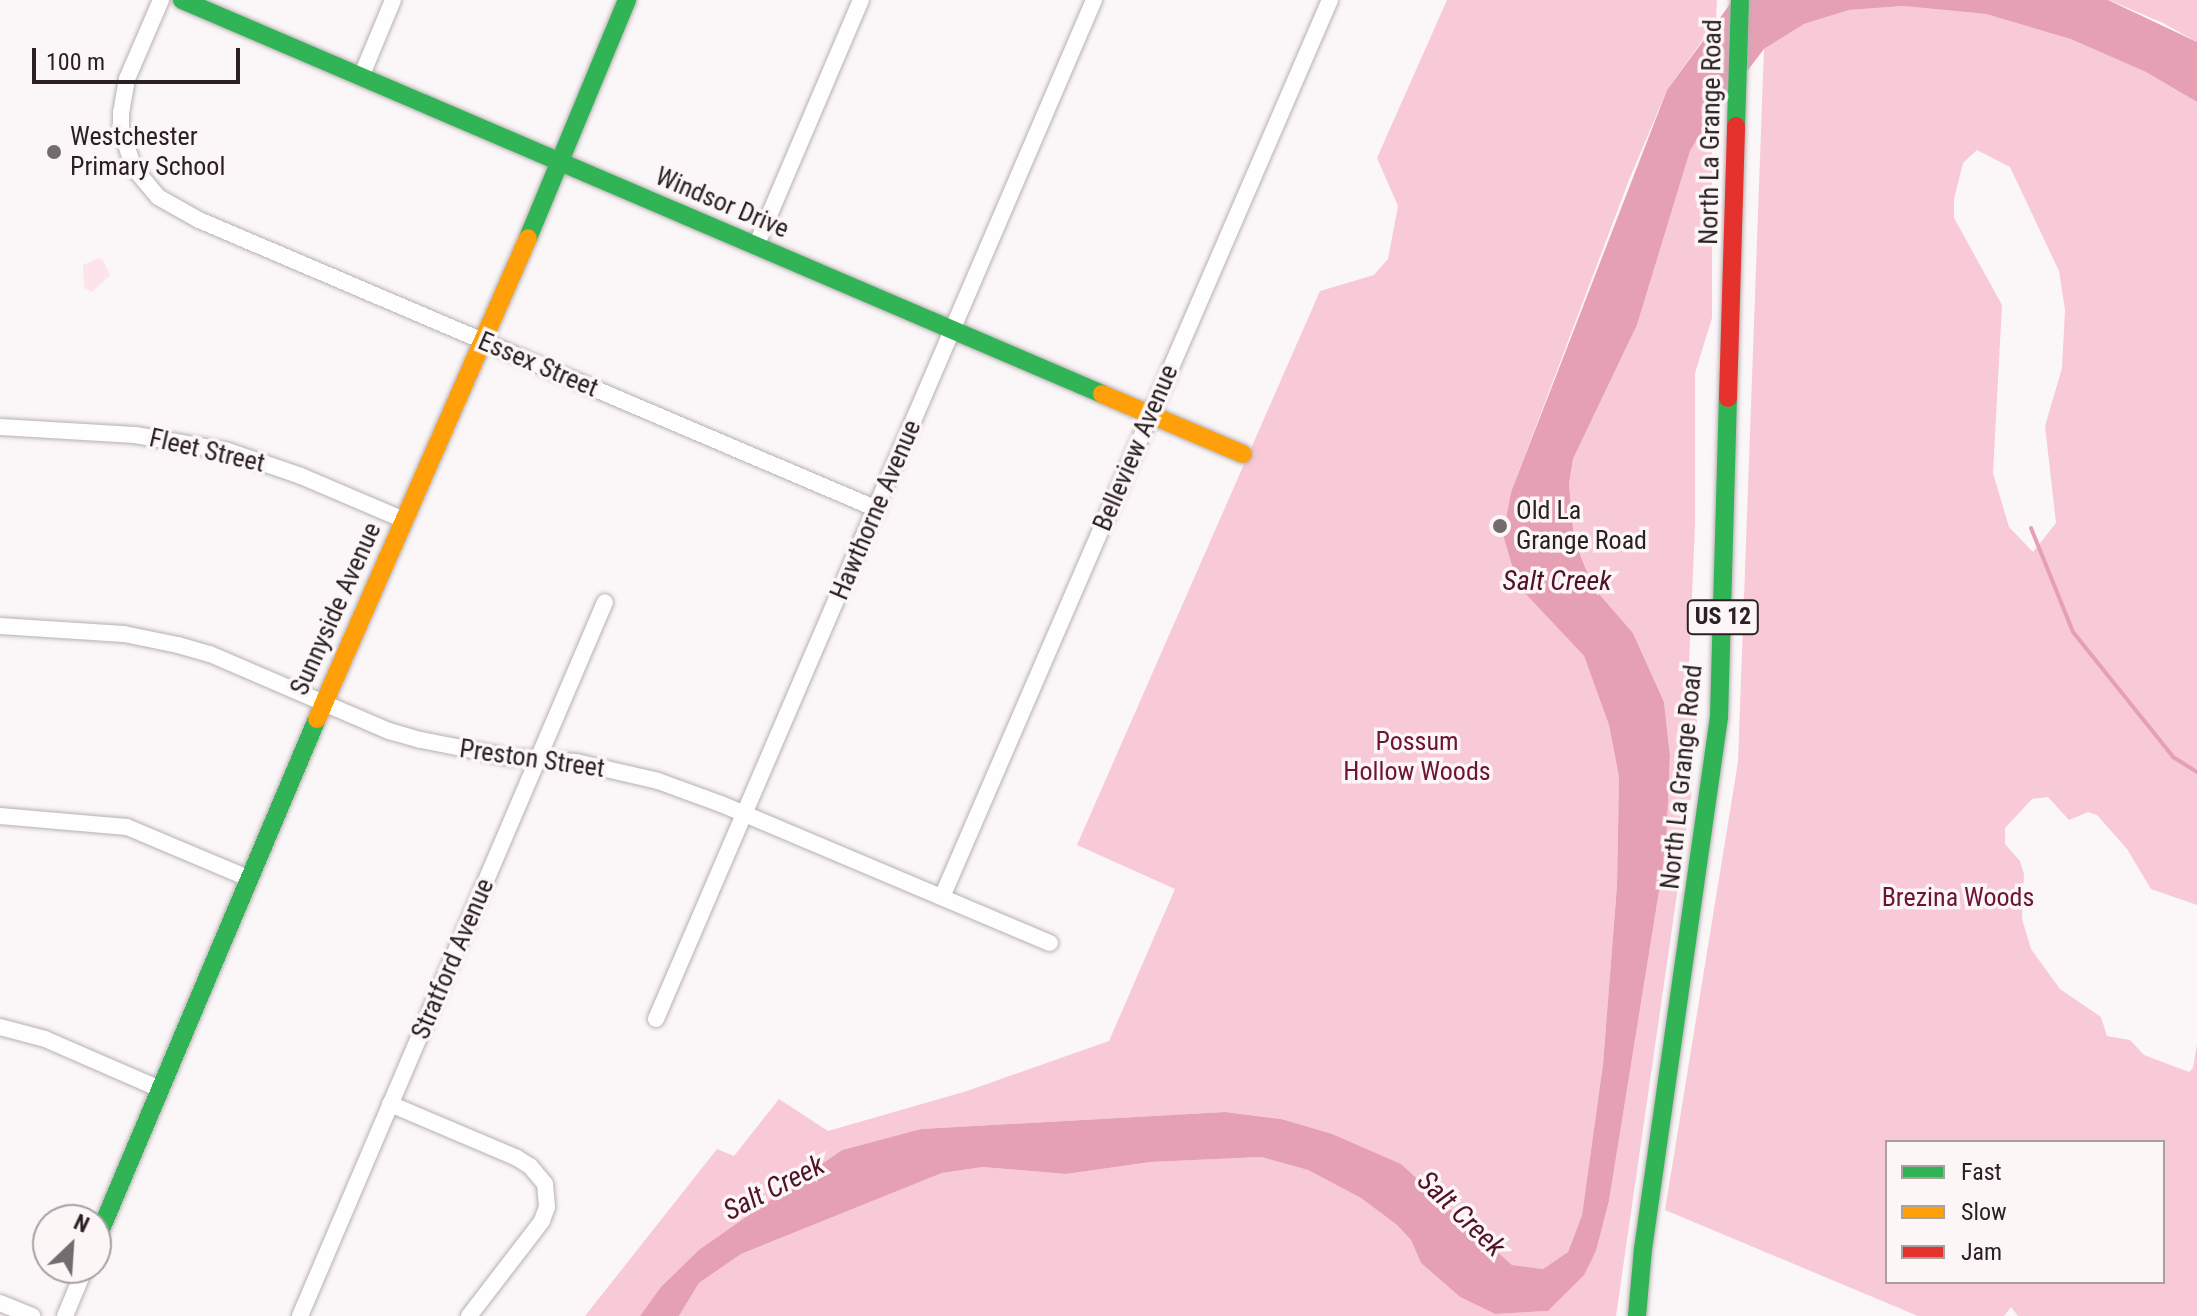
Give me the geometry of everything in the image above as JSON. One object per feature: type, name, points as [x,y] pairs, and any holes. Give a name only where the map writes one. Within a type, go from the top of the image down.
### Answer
[{"type":"street","name":"Essex Street","points":[[161,0],[127,79],[121,129],[133,167],[146,186],[173,208],[877,509]]},
{"type":"street","name":"Windsor Drive","points":[[182,0],[1243,454]]},
{"type":"street","points":[[361,77],[393,0]]},
{"type":"street","name":"Sunnyside Avenue","points":[[112,1204],[323,703],[485,342],[627,0]]},
{"type":"street","points":[[756,246],[861,0]]},
{"type":"street","name":"Hawthorne Avenue","points":[[656,1019],[1094,0]]},
{"type":"street","name":"Belleview Avenue","points":[[942,897],[1330,0]]},
{"type":"street","name":"North La Grange Road","points":[[1637,1316],[1643,1249],[1719,717],[1740,0]]},
{"type":"street","name":"Fleet Street","points":[[0,427],[135,435],[228,451],[301,476],[404,520]]},
{"type":"street","name":"Stratford Avenue","points":[[300,1316],[605,602]]},
{"type":"street","name":"Preston Street","points":[[0,626],[124,634],[178,645],[210,654],[389,731],[494,755],[538,758],[632,774],[683,789],[1050,943]]},
{"type":"street","points":[[0,816],[127,827],[248,878]]},
{"type":"street","points":[[0,1027],[45,1039],[160,1089]]},
{"type":"street","points":[[390,1104],[517,1158],[530,1166],[545,1184],[547,1207],[542,1221],[469,1316]]},
{"type":"street","points":[[65,1316],[78,1284]]},
{"type":"street","points":[[0,1303],[32,1316]]},
{"type":"shaded area","points":[[98,258],[103,260],[110,275],[92,292],[84,288],[83,265]]},
{"type":"green space","name":"Possum Hollow Woods","points":[[1447,0],[1717,0],[1716,21],[1667,90],[1629,180],[1511,492],[1503,535],[1518,586],[1584,656],[1609,725],[1619,777],[1617,885],[1603,1064],[1582,1215],[1568,1252],[1543,1269],[1512,1265],[1401,1164],[1281,1119],[1225,1112],[921,1129],[842,1150],[660,1288],[640,1316],[585,1316],[717,1149],[734,1156],[779,1099],[828,1131],[967,1091],[1109,1041],[1175,889],[1077,845],[1320,291],[1374,275],[1388,259],[1398,206],[1377,158]]},
{"type":"green space","points":[[2109,0],[2197,0],[2197,42],[2163,23]]},
{"type":"green space","name":"Brezina Woods","points":[[1903,6],[1986,14],[2071,38],[2146,72],[2197,102],[2197,905],[2151,889],[2127,849],[2097,815],[2088,812],[2069,820],[2048,797],[2032,799],[2005,828],[2005,844],[2020,861],[2024,874],[2022,919],[2031,949],[2060,989],[2101,1017],[2107,1036],[2130,1040],[2144,1055],[2189,1072],[2193,1068],[2197,1044],[2197,1316],[2018,1316],[2011,1307],[2004,1316],[1918,1316],[1665,1210],[1738,762],[1764,49],[1804,24],[1849,10]],"holes":[[[1977,150],[2010,167],[2059,271],[2065,310],[2062,368],[2045,426],[2056,523],[2033,552],[2009,527],[1993,473],[2002,305],[1954,218],[1954,199],[1963,163]]]},
{"type":"green space","points":[[1712,127],[1712,318],[1695,373],[1695,525],[1688,686],[1697,720],[1692,790],[1616,1316],[679,1316],[699,1283],[741,1254],[942,1173],[983,1167],[1066,1174],[1151,1162],[1261,1157],[1308,1170],[1361,1198],[1397,1225],[1411,1240],[1421,1263],[1460,1297],[1495,1314],[1548,1311],[1583,1275],[1596,1251],[1609,1201],[1666,848],[1670,756],[1664,702],[1633,633],[1593,587],[1574,538],[1569,484],[1573,459],[1637,325],[1690,151],[1699,136]]},
{"type":"water","name":"Salt Creek","points":[[1733,0],[2108,0],[2197,42],[2197,102],[2146,72],[2071,39],[1986,14],[1903,6],[1849,10],[1804,24],[1764,49],[1728,96],[1712,127],[1699,136],[1690,151],[1637,325],[1573,459],[1569,484],[1574,539],[1593,587],[1633,633],[1664,702],[1670,756],[1666,848],[1609,1201],[1596,1251],[1584,1275],[1548,1311],[1495,1314],[1460,1297],[1421,1263],[1411,1240],[1397,1225],[1361,1198],[1308,1170],[1261,1157],[1151,1162],[1066,1174],[983,1167],[942,1173],[741,1254],[699,1283],[679,1316],[640,1316],[660,1288],[699,1250],[842,1150],[921,1129],[1225,1112],[1281,1119],[1332,1134],[1401,1164],[1512,1265],[1543,1269],[1568,1252],[1582,1215],[1603,1064],[1617,885],[1619,777],[1609,725],[1584,656],[1518,586],[1503,535],[1511,492],[1667,90]]},
{"type":"waterway","points":[[2031,528],[2073,632],[2173,757],[2197,772]]},
{"type":"traffic: fast","points":[[182,0],[1102,394]]},
{"type":"traffic: fast","points":[[528,238],[627,0]]},
{"type":"traffic: fast","points":[[1736,126],[1740,0]]},
{"type":"traffic: fast","points":[[1637,1316],[1643,1249],[1719,717],[1728,398]]},
{"type":"traffic: fast","points":[[112,1204],[317,719]]},
{"type":"traffic: slow","points":[[317,719],[528,238]]},
{"type":"traffic: slow","points":[[1102,394],[1243,454]]},
{"type":"traffic: jam","points":[[1728,398],[1736,126]]},
{"type":"place","name":"Westchester Primary School","points":[[54,152]]},
{"type":"place","name":"Old La Grange Road","points":[[1500,526]]}]
